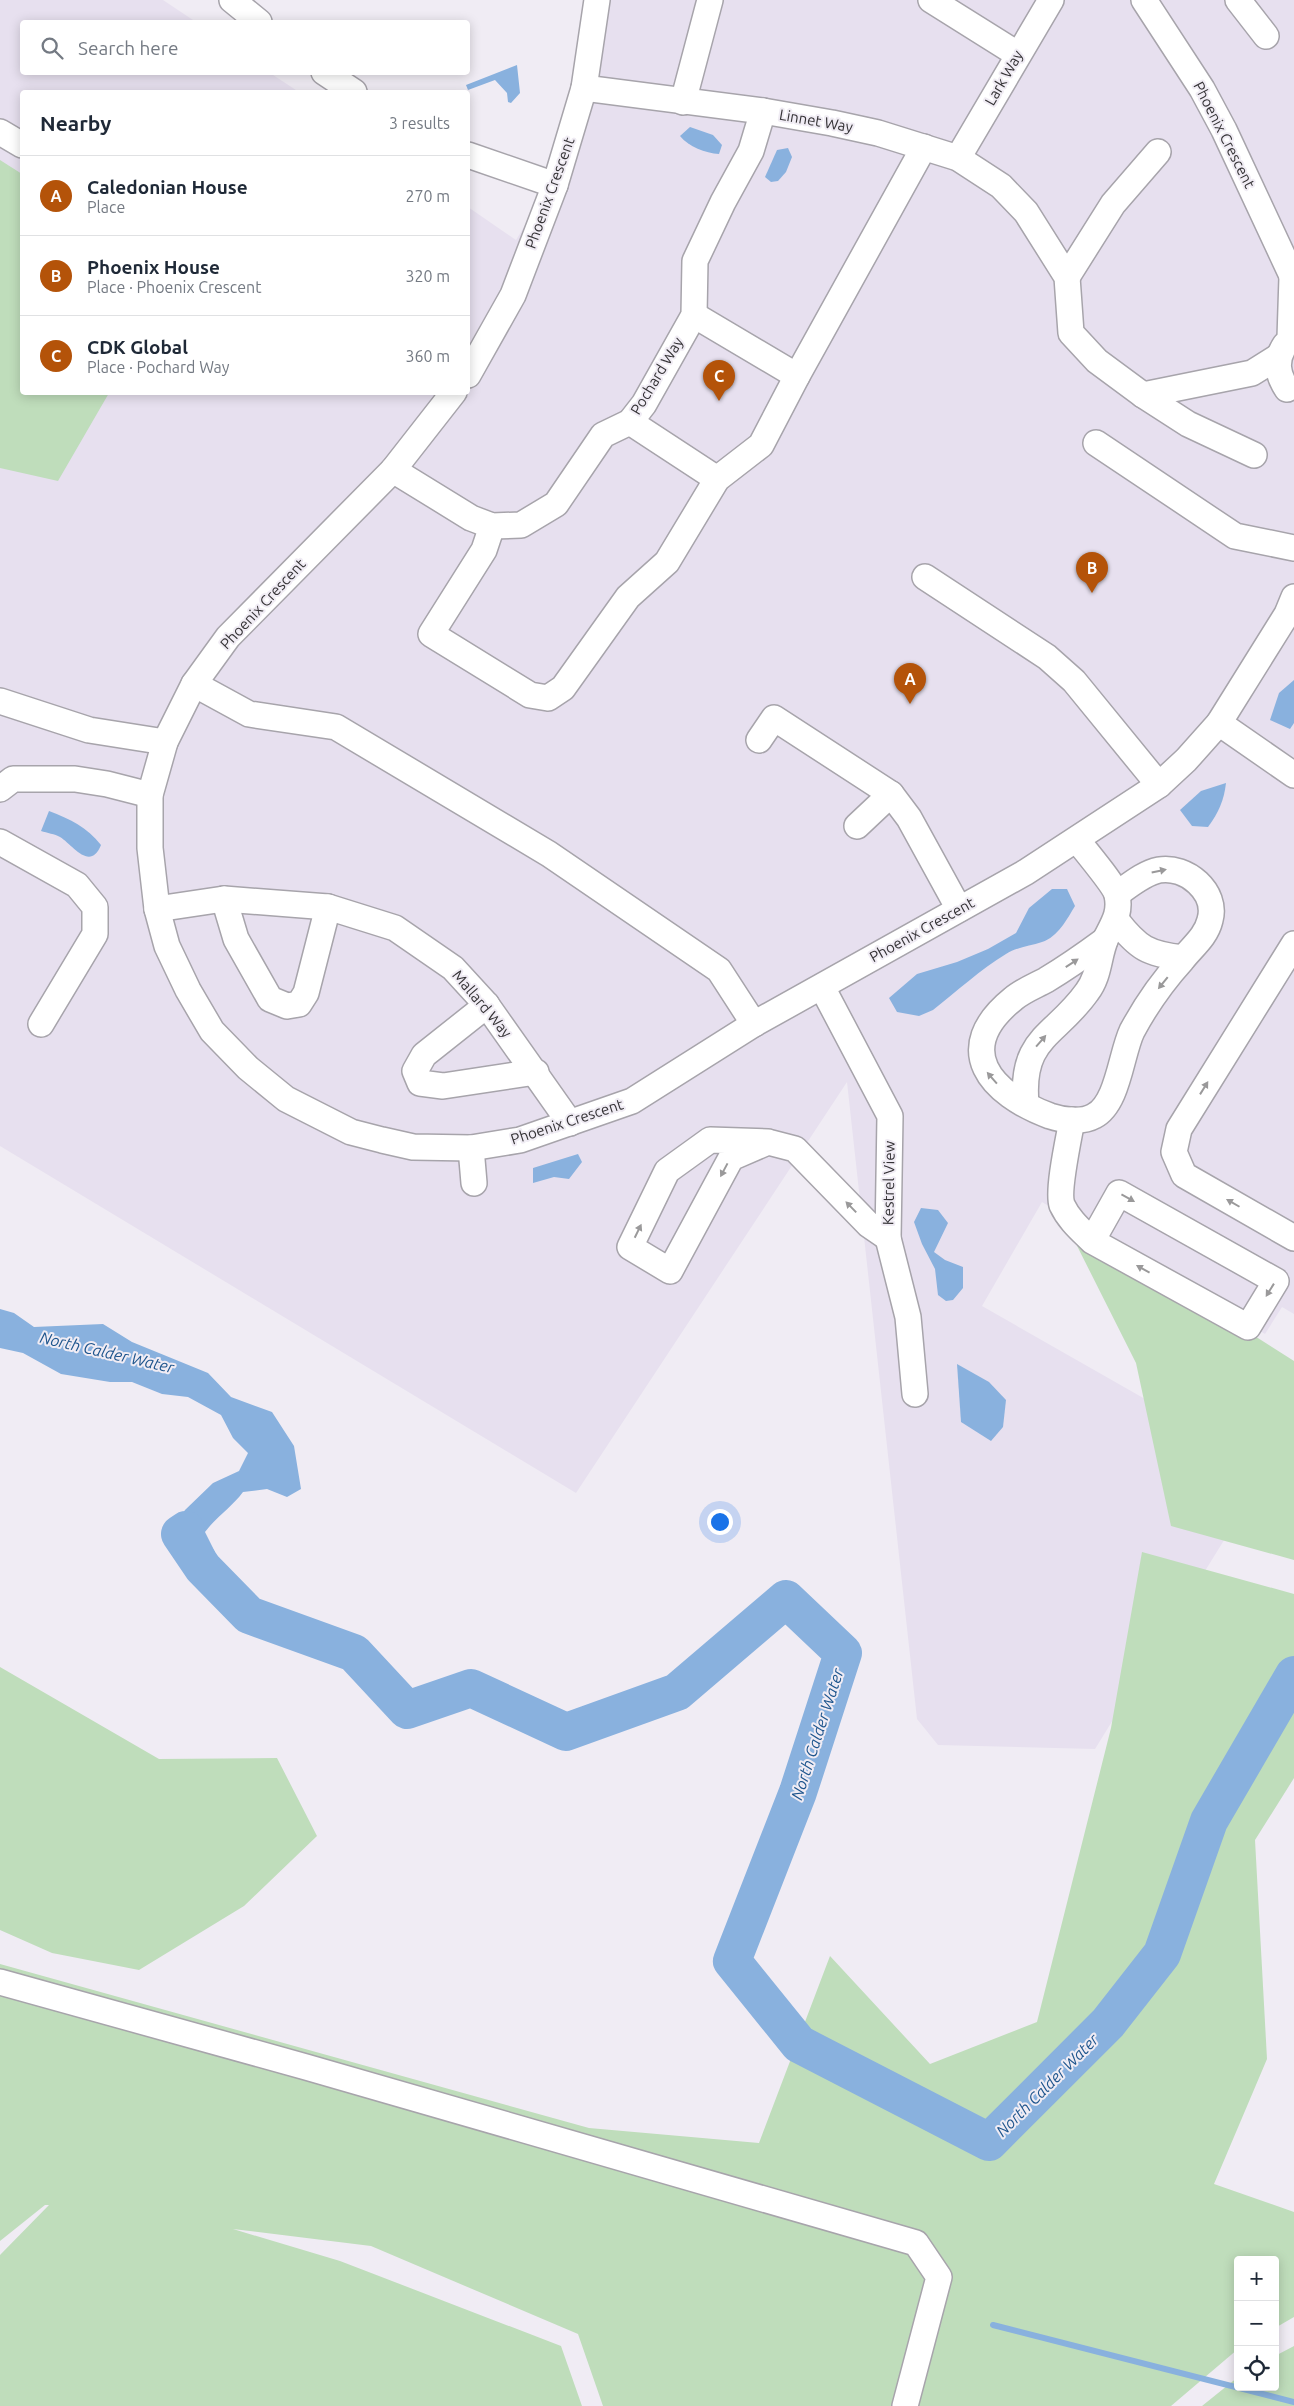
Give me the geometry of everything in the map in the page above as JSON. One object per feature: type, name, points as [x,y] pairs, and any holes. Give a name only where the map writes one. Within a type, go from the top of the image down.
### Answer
[{"type":"street","points":[[232,0],[257,20]]},
{"type":"street","name":"Phoenix Crescent","points":[[470,370],[513,295],[555,186],[584,88],[597,0]]},
{"type":"street","points":[[683,102],[710,0]]},
{"type":"street","points":[[931,0],[1017,54]]},
{"type":"street","name":"Lark Way","points":[[958,158],[1017,54],[1051,0]]},
{"type":"street","name":"Phoenix Crescent","points":[[1144,0],[1202,89],[1224,130],[1293,278],[1288,343],[1278,367],[1280,379],[1290,392]]},
{"type":"street","points":[[1238,0],[1266,36]]},
{"type":"street","points":[[328,75],[351,90]]},
{"type":"street","name":"Linnet Way","points":[[584,88],[763,112],[842,125],[924,146],[958,158],[1001,186],[1026,212],[1067,277]]},
{"type":"street","name":"Pochard Way","points":[[393,470],[471,518],[492,526],[521,525],[556,504],[603,435],[630,422],[644,404],[694,314],[695,261],[751,151],[763,112]]},
{"type":"street","points":[[0,132],[20,144]]},
{"type":"street","points":[[492,526],[484,550],[431,634],[530,695],[548,698],[562,688],[628,597],[667,562],[717,479],[761,445],[924,146]]},
{"type":"street","points":[[1158,152],[1113,204],[1067,277],[1071,333],[1097,361],[1142,395],[1188,424],[1254,454]]},
{"type":"street","points":[[470,156],[555,186]]},
{"type":"street","points":[[694,314],[797,376]]},
{"type":"street","points":[[1142,395],[1252,372],[1288,343]]},
{"type":"street","points":[[1252,372],[1290,392]]},
{"type":"street","name":"Phoenix Crescent","points":[[442,396],[393,470],[228,638],[194,684],[165,742],[150,795],[150,848],[157,909],[167,946],[188,990],[212,1031],[248,1068],[286,1099],[351,1132],[382,1140],[413,1147],[471,1148],[520,1140],[632,1100],[754,1024],[1026,872],[1159,785],[1186,760],[1218,723],[1287,614],[1294,597]]},
{"type":"street","points":[[630,422],[717,479]]},
{"type":"street","points":[[1096,444],[1235,536],[1294,548]]},
{"type":"street","points":[[925,577],[1047,657],[1074,681],[1159,785]]},
{"type":"street","points":[[194,684],[249,714],[336,727],[549,854],[719,970],[754,1024]]},
{"type":"street","points":[[0,701],[88,730],[165,742]]},
{"type":"street","points":[[759,740],[774,718],[852,767],[890,794],[909,818],[959,909]]},
{"type":"street","points":[[1218,723],[1294,775]]},
{"type":"street","points":[[0,789],[13,779],[75,779],[108,784],[150,795]]},
{"type":"street","points":[[857,826],[890,794]]},
{"type":"street","points":[[1026,1104],[1024,1082],[1029,1059],[1035,1048],[1087,993],[1096,977],[1111,931],[1117,894],[1077,840]]},
{"type":"street","points":[[0,842],[77,885],[95,907],[95,934],[41,1024]]},
{"type":"street","points":[[1111,931],[1055,974],[1014,998],[989,1022],[981,1048],[982,1062],[987,1072],[998,1084],[1026,1104],[1050,1116],[1072,1120],[1094,1116],[1108,1102],[1127,1042],[1142,1011],[1182,958],[1198,943],[1210,920],[1210,904],[1204,891],[1190,876],[1171,869],[1158,870],[1140,878],[1117,894]]},
{"type":"street","points":[[224,899],[236,939],[270,999],[288,1006],[299,1004],[306,993],[328,908]]},
{"type":"street","name":"Mallard Way","points":[[157,909],[224,899],[328,908],[395,928],[453,968],[487,1005],[536,1072],[570,1123]]},
{"type":"street","points":[[1111,931],[1159,956],[1182,958]]},
{"type":"street","points":[[1294,944],[1179,1130],[1174,1152],[1184,1175],[1294,1238]]},
{"type":"street","name":"Kestrel View","points":[[822,987],[890,1116],[888,1238],[908,1317],[915,1394]]},
{"type":"street","points":[[487,1005],[424,1055],[415,1071],[420,1082],[443,1086],[536,1072]]},
{"type":"street","points":[[1072,1120],[1061,1203],[1072,1221],[1092,1241],[1248,1326],[1276,1281],[1119,1193],[1092,1241]]},
{"type":"street","points":[[768,1142],[731,1158],[670,1271],[630,1247],[667,1171],[710,1140],[768,1142],[795,1149],[869,1225],[888,1238]]},
{"type":"street","points":[[471,1148],[474,1183]]},
{"type":"street","points":[[0,1982],[297,2064],[916,2242],[938,2277],[905,2406]]},
{"type":"shaded area","points":[[0,0],[163,0],[193,20],[20,20],[20,75],[273,75],[296,90],[20,90],[20,395],[470,395],[470,208],[516,240],[587,124],[596,0],[1294,0],[1294,1314],[1282,1307],[1265,1334],[1042,1202],[982,1306],[1268,1469],[1095,1749],[938,1745],[917,1719],[847,1082],[576,1493],[0,1146]]},
{"type":"green space","points":[[0,160],[20,173],[20,395],[108,395],[58,481],[0,468]]},
{"type":"green space","points":[[1060,1212],[1294,1361],[1294,1560],[1171,1526],[1136,1363]]},
{"type":"green space","points":[[1142,1552],[1294,1594],[1294,1778],[1255,1840],[1267,2059],[1214,2184],[1294,2212],[1294,2317],[1279,2326],[1279,2256],[1234,2256],[1234,2352],[1171,2406],[603,2406],[578,2334],[371,2246],[233,2229],[340,2261],[561,2346],[582,2406],[0,2406],[0,2255],[49,2205],[45,2205],[0,2241],[0,1964],[589,2128],[759,2143],[830,1956],[930,2064],[1037,2022],[1111,1728]]},
{"type":"green space","points":[[0,1667],[159,1759],[277,1758],[317,1836],[244,1906],[139,1970],[52,1953],[0,1930]]},
{"type":"green space","points":[[1294,2346],[1294,2406],[1202,2406],[1234,2380],[1234,2391],[1279,2391],[1279,2354]]},
{"type":"water","points":[[517,65],[520,93],[511,103],[508,102],[507,93],[495,80],[468,90],[466,85]]},
{"type":"water","points":[[690,127],[713,135],[722,145],[719,154],[698,149],[684,140],[680,136]]},
{"type":"water","points":[[788,148],[792,157],[786,172],[778,181],[771,182],[765,177],[777,150]]},
{"type":"water","points":[[1294,680],[1294,723],[1290,729],[1270,720],[1279,693]]},
{"type":"water","points":[[1226,783],[1220,806],[1208,827],[1192,826],[1180,810],[1201,791]]},
{"type":"water","points":[[49,811],[71,821],[90,833],[101,845],[97,853],[92,856],[81,854],[60,837],[41,831]]},
{"type":"water","points":[[1052,889],[1067,889],[1075,906],[1062,927],[1048,940],[1019,948],[1006,954],[933,1010],[919,1016],[897,1012],[889,998],[917,974],[957,962],[988,949],[1016,933],[1029,908]]},
{"type":"water","points":[[578,1154],[582,1162],[569,1179],[554,1177],[533,1183],[533,1168]]},
{"type":"water","points":[[921,1208],[938,1210],[948,1223],[934,1252],[945,1260],[963,1267],[963,1288],[953,1300],[946,1301],[938,1295],[935,1269],[922,1244],[914,1222]]},
{"type":"water","points":[[0,1309],[14,1313],[34,1327],[103,1324],[132,1342],[208,1373],[231,1397],[272,1412],[294,1446],[301,1489],[287,1497],[267,1489],[243,1492],[205,1532],[215,1552],[202,1577],[190,1571],[176,1558],[164,1541],[185,1510],[213,1483],[239,1471],[248,1453],[233,1438],[221,1415],[188,1397],[162,1394],[132,1382],[110,1382],[61,1374],[23,1353],[0,1348]]},
{"type":"water","points":[[957,1364],[989,1382],[1006,1400],[1003,1427],[991,1441],[961,1422]]},
{"type":"waterway","name":"North Calder Water","points":[[186,1530],[180,1534],[203,1568],[249,1615],[354,1653],[407,1710],[471,1688],[566,1732],[677,1692],[786,1599],[843,1653],[798,1792],[732,1961],[799,2044],[989,2142],[1108,2023],[1162,1954],[1209,1821],[1294,1675]]},
{"type":"waterway","points":[[993,2325],[1294,2402]]},
{"type":"place","name":"CDK Global","points":[[719,401]]},
{"type":"place","name":"Phoenix House","points":[[1092,593]]},
{"type":"place","name":"Caledonian House","points":[[910,704]]}]
